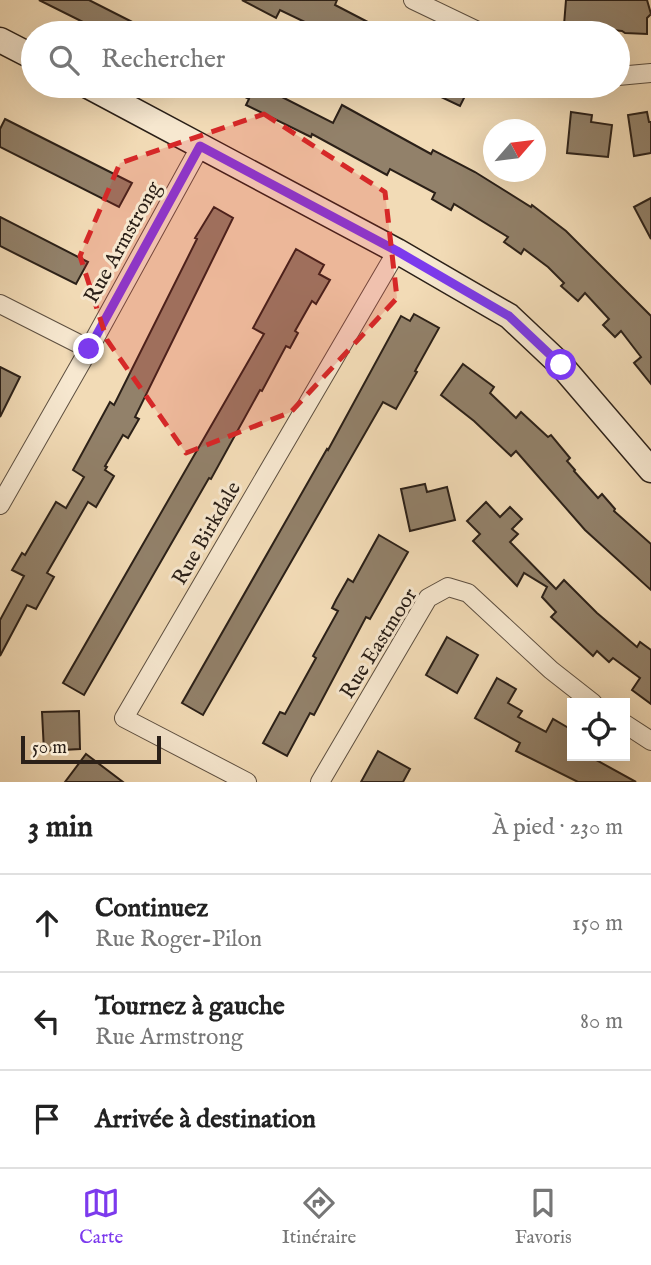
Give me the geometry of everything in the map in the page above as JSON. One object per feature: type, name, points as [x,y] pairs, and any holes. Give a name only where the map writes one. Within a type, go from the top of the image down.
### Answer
[{"type":"street","points":[[413,0],[457,21]]},
{"type":"street","points":[[0,40],[21,51]]},
{"type":"street","points":[[630,75],[651,73]]},
{"type":"street","points":[[110,98],[397,251],[509,316],[561,365],[651,470]]},
{"type":"street","name":"Rue Armstrong","points":[[0,505],[200,146]]},
{"type":"street","name":"Rue Birkdale","points":[[247,782],[124,718],[397,251]]},
{"type":"street","points":[[0,304],[89,349]]},
{"type":"street","name":"Rue Eastmoor","points":[[320,782],[428,597],[448,587],[468,593],[551,670],[587,698]]},
{"type":"street","points":[[630,727],[651,741]]},
{"type":"highlighted area","points":[[264,114],[385,192],[397,298],[291,412],[186,453],[107,340],[80,256],[120,163]]},
{"type":"building","points":[[39,0],[89,0],[130,21],[81,21]]},
{"type":"building","points":[[242,0],[337,0],[335,5],[366,21],[303,21],[280,10],[276,18]]},
{"type":"building","points":[[566,0],[647,0],[651,14],[647,18],[647,34],[630,33],[630,21],[564,21]]},
{"type":"building","points":[[247,98],[284,98],[333,123],[342,105],[431,154],[433,150],[475,172],[483,177],[483,182],[491,182],[531,207],[532,205],[566,231],[651,316],[651,384],[634,363],[641,357],[621,331],[615,337],[603,325],[609,319],[585,293],[578,301],[561,286],[564,283],[548,267],[524,249],[521,254],[504,242],[508,237],[454,204],[451,210],[432,199],[435,193],[390,169],[387,175],[312,134],[311,137],[246,105]]},
{"type":"building","points":[[443,98],[464,98],[460,106]]},
{"type":"building","points":[[571,112],[592,115],[591,122],[612,125],[608,157],[567,153]]},
{"type":"building","points":[[647,112],[651,122],[651,153],[634,156],[628,115]]},
{"type":"building","points":[[5,119],[132,183],[119,207],[0,147],[0,129]]},
{"type":"building","points":[[651,198],[651,239],[634,207]]},
{"type":"building","points":[[214,207],[233,218],[135,417],[139,419],[128,438],[123,435],[105,466],[105,470],[114,476],[96,507],[88,502],[47,573],[54,577],[36,609],[27,605],[0,656],[0,620],[24,576],[12,570],[22,553],[25,555],[56,502],[66,508],[84,477],[73,470],[110,402],[114,405],[197,239],[195,238]]},
{"type":"building","points":[[0,217],[88,262],[76,284],[0,246]]},
{"type":"building","points":[[296,249],[324,265],[319,274],[330,280],[316,304],[312,301],[295,331],[298,333],[290,348],[286,346],[84,695],[63,683],[264,334],[253,328]]},
{"type":"building","points":[[414,314],[439,328],[415,371],[417,372],[396,409],[383,402],[203,715],[182,703],[328,450],[401,316],[410,321]]},
{"type":"building","points":[[463,364],[494,387],[490,393],[516,418],[521,412],[548,437],[551,435],[570,458],[567,461],[574,471],[598,498],[602,494],[614,511],[651,544],[651,590],[585,530],[516,451],[511,456],[441,395]]},
{"type":"building","points":[[0,367],[20,377],[0,417]]},
{"type":"building","points":[[425,484],[427,492],[447,487],[455,520],[410,531],[401,489]]},
{"type":"building","points":[[486,502],[500,517],[510,507],[522,519],[512,529],[518,534],[510,542],[556,589],[564,580],[637,647],[640,642],[651,650],[651,704],[632,690],[640,678],[613,658],[609,662],[597,651],[593,656],[551,617],[556,612],[542,597],[547,587],[524,573],[517,586],[473,541],[480,534],[467,521]]},
{"type":"building","points":[[379,535],[408,552],[370,619],[366,617],[314,715],[310,713],[287,756],[263,743],[280,712],[285,714],[316,658],[313,656],[338,611],[332,608],[336,600],[348,579],[353,582]]},
{"type":"building","points":[[447,637],[478,655],[457,693],[426,675]]},
{"type":"building","points":[[497,678],[516,689],[508,703],[522,711],[518,717],[546,732],[553,719],[567,727],[567,761],[598,761],[636,782],[578,782],[516,751],[520,743],[475,718]]},
{"type":"building","points":[[79,711],[80,749],[44,751],[42,712]]},
{"type":"building","points":[[378,751],[410,769],[403,782],[361,782]]},
{"type":"building","points":[[86,754],[123,782],[65,782]]},
{"type":"route","points":[[89,349],[200,146],[397,251],[509,316],[561,365]]}]
